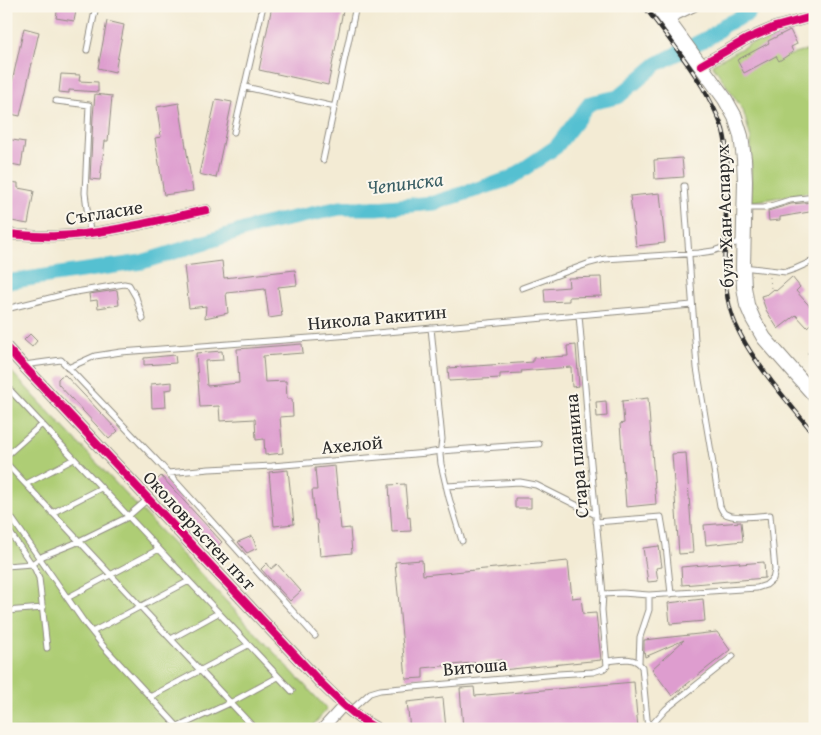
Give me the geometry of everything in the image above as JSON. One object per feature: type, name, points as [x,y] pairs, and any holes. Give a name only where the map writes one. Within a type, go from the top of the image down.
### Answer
[{"type":"main road","name":"бул. Хан Аспарух","points":[[657,6],[698,61],[736,117],[744,159],[743,267],[747,304],[764,338],[815,396]]},
{"type":"street","points":[[667,19],[694,6]]},
{"type":"street","points":[[698,61],[775,26],[815,16]]},
{"type":"street","name":"Съгласие","points":[[6,234],[58,236],[134,225],[206,210]]},
{"type":"street","name":"Околовръстен път","points":[[6,347],[347,708],[377,729]]},
{"type":"street","points":[[322,729],[347,708]]},
{"type":"lane","points":[[87,50],[96,6]]},
{"type":"lane","points":[[234,132],[263,6]]},
{"type":"lane","points":[[323,160],[356,6]]},
{"type":"lane","points":[[244,87],[334,107]]},
{"type":"lane","points":[[56,101],[90,105],[85,193],[90,232]]},
{"type":"lane","points":[[603,594],[622,592],[650,595],[757,588],[766,585],[774,579],[775,570],[770,515],[736,517],[723,512],[720,506],[697,368],[684,186]]},
{"type":"lane","points":[[744,208],[764,208],[790,200],[815,197]]},
{"type":"lane","points":[[522,288],[605,259],[713,251],[743,241]]},
{"type":"lane","points":[[743,267],[786,272],[815,260]]},
{"type":"lane","points":[[6,308],[118,284],[129,285],[136,297],[143,319]]},
{"type":"lane","name":"Никола Ракитин","points":[[68,368],[94,356],[121,352],[431,328],[692,305]]},
{"type":"lane","name":"Стара планина","points":[[580,315],[607,663]]},
{"type":"lane","points":[[431,328],[442,440],[440,451],[441,464],[462,541]]},
{"type":"lane","points":[[24,365],[60,360],[168,473],[314,636]]},
{"type":"lane","points":[[6,392],[9,389],[292,692]]},
{"type":"lane","points":[[6,456],[42,424]]},
{"type":"lane","name":"Ахелой","points":[[168,473],[539,444]]},
{"type":"lane","points":[[26,484],[74,459]]},
{"type":"lane","points":[[6,463],[255,729]]},
{"type":"lane","points":[[446,486],[520,482],[536,485],[596,519],[661,517],[671,594]]},
{"type":"lane","points":[[52,513],[101,488]]},
{"type":"lane","points":[[6,566],[32,564],[43,556],[79,541],[128,516],[149,499]]},
{"type":"lane","points":[[6,510],[92,632],[178,727],[278,677]]},
{"type":"lane","points":[[6,527],[32,564],[39,578],[47,648]]},
{"type":"lane","points":[[67,598],[159,549]]},
{"type":"lane","points":[[92,632],[189,581]]},
{"type":"lane","points":[[648,729],[643,674],[639,662],[640,637],[649,610],[650,595]]},
{"type":"lane","points":[[6,611],[43,608]]},
{"type":"lane","points":[[171,639],[218,612]]},
{"type":"lane","points":[[150,697],[248,645]]},
{"type":"lane","points":[[648,729],[666,709],[733,656]]},
{"type":"lane","name":"Витоша","points":[[347,708],[370,693],[380,690],[549,674],[593,672],[603,669],[607,663],[632,659],[639,662]]},
{"type":"path","points":[[806,353],[815,354]]},
{"type":"green space","points":[[774,31],[787,56],[815,48],[815,191],[751,202],[751,139],[743,110],[712,64]]},
{"type":"green space","points":[[6,366],[327,709],[310,729],[6,729]]},
{"type":"building","points":[[58,6],[77,6],[74,21],[56,18]]},
{"type":"building","points":[[272,6],[344,6],[328,85],[259,70]]},
{"type":"building","points":[[107,21],[124,25],[115,72],[98,68]]},
{"type":"building","points":[[24,28],[39,32],[20,116],[6,113],[6,109]]},
{"type":"building","points":[[790,30],[797,44],[791,47],[793,52],[779,61],[776,56],[744,73],[737,60]]},
{"type":"building","points":[[61,74],[80,75],[79,81],[98,82],[98,92],[69,90],[69,93],[59,92]]},
{"type":"building","points":[[95,94],[112,96],[108,141],[105,141],[100,180],[90,179]]},
{"type":"building","points":[[216,99],[232,102],[216,178],[199,174]]},
{"type":"building","points":[[179,103],[193,191],[164,195],[155,138],[161,137],[157,107]]},
{"type":"building","points":[[6,139],[25,142],[21,166],[6,163]]},
{"type":"building","points":[[682,158],[684,177],[655,179],[654,160]]},
{"type":"building","points":[[9,182],[18,183],[18,188],[34,191],[28,224],[6,220],[6,198]]},
{"type":"building","points":[[660,193],[665,243],[636,246],[630,196]]},
{"type":"building","points":[[814,202],[815,211],[780,217],[780,220],[769,221],[768,211],[791,204]]},
{"type":"building","points":[[222,261],[224,278],[295,270],[297,285],[278,287],[282,316],[269,318],[265,289],[226,293],[228,313],[205,318],[206,306],[189,308],[184,266]]},
{"type":"building","points":[[601,277],[602,296],[569,297],[569,301],[545,302],[544,289],[569,287],[568,278]]},
{"type":"building","points":[[792,277],[800,287],[796,291],[815,312],[815,320],[807,327],[796,315],[778,329],[766,310],[761,296],[768,294],[774,289],[776,291]]},
{"type":"building","points":[[117,290],[119,305],[98,308],[97,300],[90,301],[89,294]]},
{"type":"building","points":[[30,334],[37,341],[32,347],[24,340]]},
{"type":"building","points":[[302,344],[303,353],[263,356],[265,382],[286,381],[287,399],[292,399],[293,416],[280,417],[283,453],[265,455],[264,439],[256,440],[255,419],[220,421],[219,406],[200,407],[196,353],[222,351],[223,360],[205,361],[207,386],[239,383],[237,349]]},
{"type":"building","points":[[576,345],[579,386],[572,387],[571,367],[500,374],[500,378],[449,381],[448,368],[533,362],[533,358],[568,356],[567,346]]},
{"type":"building","points":[[175,355],[176,363],[144,365],[144,358]]},
{"type":"building","points":[[65,375],[118,431],[109,439],[58,384],[58,379]]},
{"type":"building","points":[[172,382],[172,389],[165,390],[166,407],[152,408],[151,384]]},
{"type":"building","points":[[648,398],[656,504],[626,507],[620,424],[624,423],[622,401]]},
{"type":"building","points":[[606,401],[607,416],[597,417],[596,402]]},
{"type":"building","points":[[686,453],[693,553],[679,554],[672,454]]},
{"type":"building","points":[[335,466],[341,529],[350,528],[352,553],[320,556],[312,490],[317,490],[315,468]]},
{"type":"building","points":[[288,470],[294,524],[274,526],[269,472]]},
{"type":"building","points":[[161,476],[222,542],[216,548],[186,515],[184,516],[153,484]]},
{"type":"building","points":[[405,484],[411,531],[392,532],[389,485]]},
{"type":"building","points":[[515,498],[531,498],[531,508],[515,508]]},
{"type":"building","points":[[741,522],[743,541],[706,545],[704,525]]},
{"type":"building","points":[[252,536],[257,548],[247,553],[238,542]]},
{"type":"building","points":[[659,546],[662,567],[656,568],[658,581],[648,582],[643,548]]},
{"type":"building","points":[[422,560],[423,575],[568,561],[572,598],[581,597],[583,614],[596,613],[601,660],[502,670],[501,660],[423,668],[423,678],[406,679],[395,562]]},
{"type":"building","points":[[739,562],[740,564],[764,562],[765,578],[682,585],[681,567]]},
{"type":"building","points":[[267,563],[271,569],[277,564],[301,591],[290,601],[261,569]]},
{"type":"building","points":[[703,599],[705,621],[670,624],[668,603]]},
{"type":"building","points":[[717,632],[730,650],[672,696],[652,669],[684,640],[645,657],[644,640]]},
{"type":"building","points":[[634,682],[638,729],[463,729],[460,688],[474,687],[475,696]]},
{"type":"building","points":[[443,698],[446,729],[410,729],[407,702]]},
{"type":"waterway","name":"Чепинска","points":[[6,282],[142,262],[260,225],[340,208],[377,208],[434,203],[509,179],[556,147],[590,103],[618,97],[657,64],[713,35],[724,25],[748,14],[752,6]]},
{"type":"railway","points":[[644,6],[702,86],[723,130],[727,150],[728,171],[725,280],[733,318],[745,344],[755,359],[815,435]]},
{"type":"cycle path","points":[[701,65],[747,39],[775,27],[815,16]]},
{"type":"cycle path","points":[[6,234],[32,236],[76,235],[132,226],[206,210]]},
{"type":"cycle path","points":[[6,347],[320,682],[354,714],[377,729]]}]
